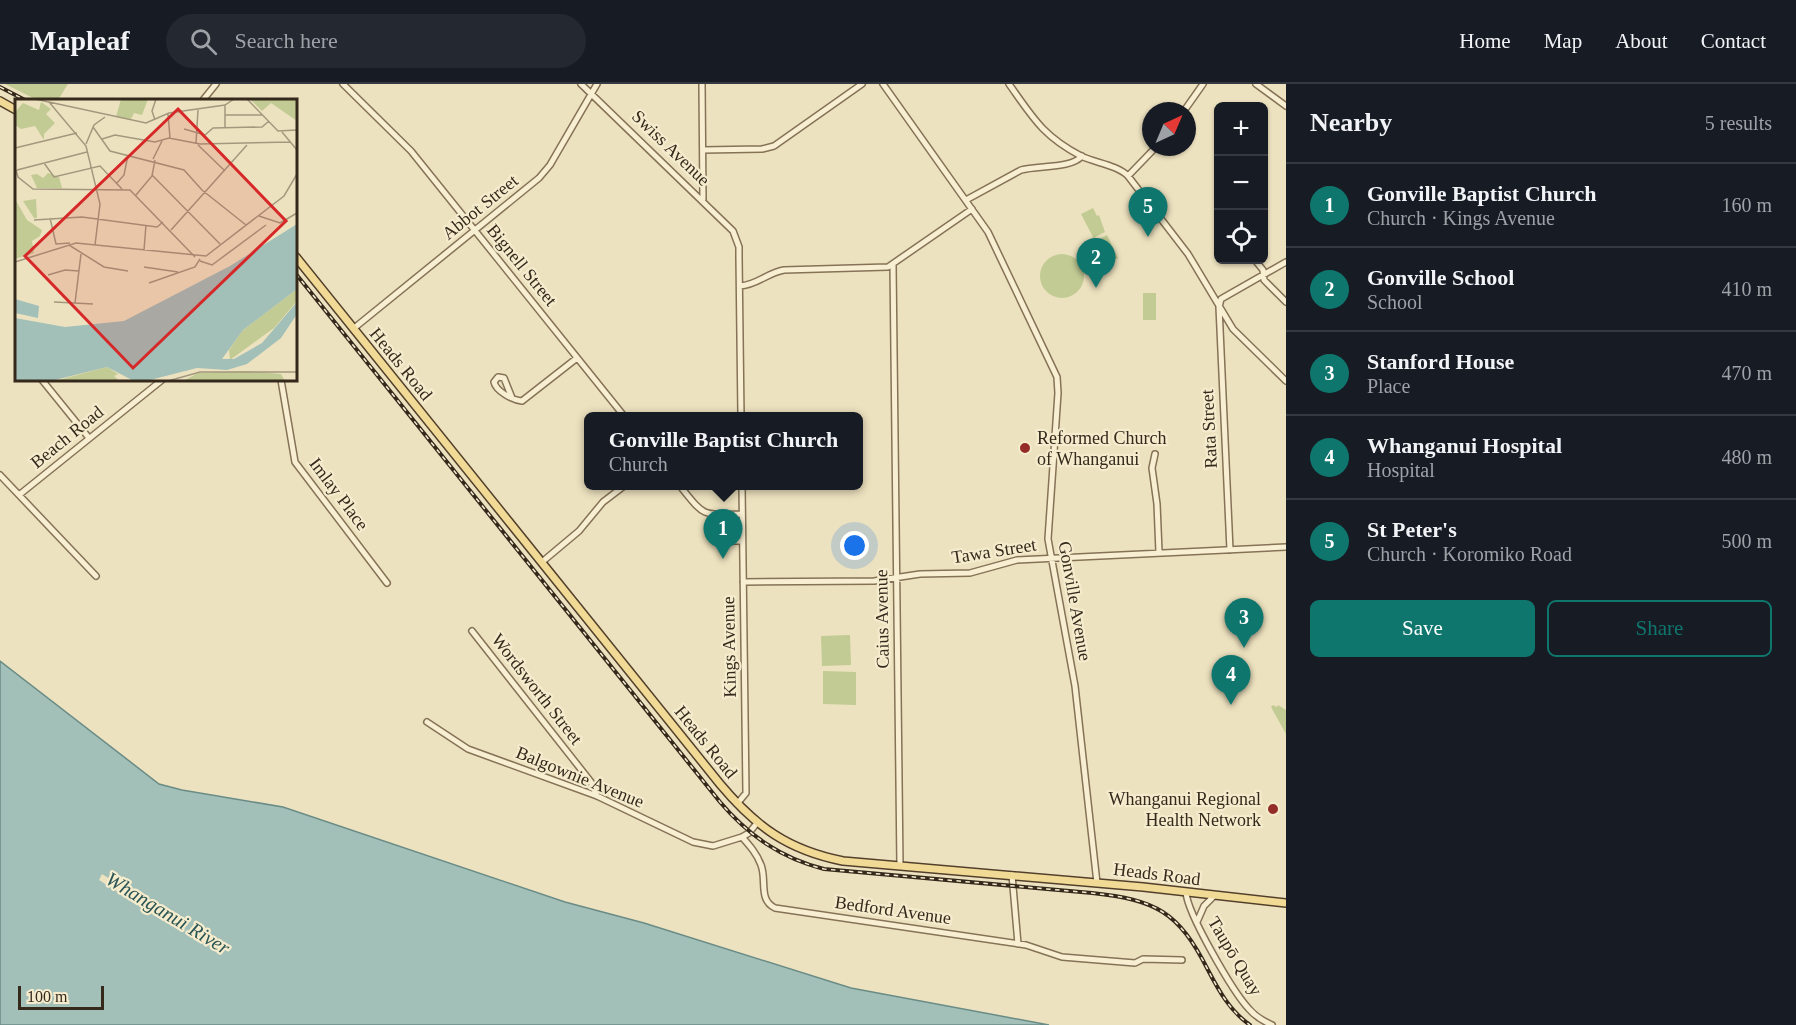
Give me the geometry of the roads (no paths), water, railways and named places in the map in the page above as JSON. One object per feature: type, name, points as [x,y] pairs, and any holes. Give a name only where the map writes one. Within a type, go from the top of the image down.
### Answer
[{"type":"main road","points":[[0,101],[15,109]]},
{"type":"main road","name":"Heads Road","points":[[297,258],[737,804],[757,823],[787,843],[812,853],[843,861],[1097,883],[1286,903]]},
{"type":"street","points":[[204,99],[216,84]]},
{"type":"street","name":"Bignell Street","points":[[343,84],[411,151],[620,412]]},
{"type":"street","name":"Swiss Avenue","points":[[581,84],[730,226],[738,247],[740,286]]},
{"type":"street","name":"Abbot Street","points":[[353,329],[545,172],[597,84]]},
{"type":"street","points":[[702,84],[703,199]]},
{"type":"street","points":[[703,150],[762,149],[774,146],[862,84]]},
{"type":"street","name":"Gonville Avenue","points":[[883,84],[990,237],[1057,377],[1058,393],[1047,533],[1075,686],[1097,883]]},
{"type":"street","points":[[1009,84],[1046,134],[1082,156],[1121,170],[1128,176],[1188,254],[1233,329],[1286,381]]},
{"type":"street","points":[[1190,102],[1203,84]]},
{"type":"street","points":[[1256,84],[1286,106]]},
{"type":"street","points":[[966,200],[1021,170],[1071,164],[1077,162],[1082,156]]},
{"type":"street","points":[[1128,176],[1147,156]]},
{"type":"street","points":[[741,412],[740,286],[752,285],[771,273],[784,270],[880,268],[893,265],[972,209]]},
{"type":"street","points":[[1219,307],[1221,299],[1286,262]]},
{"type":"street","points":[[1258,264],[1263,270],[1264,280],[1286,302]]},
{"type":"street","name":"Caius Avenue","points":[[893,265],[900,866]]},
{"type":"street","name":"Rata Street","points":[[1219,307],[1230,549]]},
{"type":"street","points":[[512,398],[522,401],[527,399],[577,358]]},
{"type":"street","points":[[43,381],[89,438]]},
{"type":"street","name":"Beach Road","points":[[19,495],[161,381]]},
{"type":"street","name":"Imlay Place","points":[[281,381],[295,462],[387,583]]},
{"type":"street","points":[[1155,454],[1152,468],[1157,504],[1159,552]]},
{"type":"street","points":[[0,475],[96,576]]},
{"type":"street","points":[[542,562],[579,531],[603,502],[619,490]]},
{"type":"street","points":[[684,490],[703,512],[712,515],[742,514]]},
{"type":"street","name":"Kings Avenue","points":[[737,804],[746,793],[742,490]]},
{"type":"street","points":[[713,526],[724,541],[742,541]]},
{"type":"street","name":"Tawa Street","points":[[742,582],[897,579],[920,574],[970,573],[1017,560],[1286,547]]},
{"type":"street","name":"Wordsworth Street","points":[[472,631],[594,786],[597,796]]},
{"type":"street","name":"Balgownie Avenue","points":[[427,722],[468,749],[597,796],[693,842],[713,846],[742,837],[749,833],[757,823]]},
{"type":"street","name":"Bedford Avenue","points":[[742,837],[760,861],[766,901],[775,908],[1018,944],[1062,957],[1135,963],[1143,959],[1182,960]]},
{"type":"street","points":[[1012,875],[1018,944]]},
{"type":"street","name":"Taupō Quay","points":[[1186,892],[1187,903],[1241,1000],[1250,1011],[1272,1025]]},
{"type":"street","points":[[1197,922],[1204,906],[1214,896]]},
{"type":"water","name":"Whanganui River","points":[[0,661],[159,784],[283,807],[565,902],[644,923],[851,988],[1049,1025],[0,1025]]},
{"type":"railway","points":[[0,87],[23,99]]},
{"type":"railway","points":[[297,275],[720,802],[754,835],[794,859],[824,869],[1092,893],[1149,905],[1163,912],[1186,934],[1226,1000],[1250,1025]]},
{"type":"place","name":"St Peter's","points":[[1148,237]]},
{"type":"place","name":"Gonville School","points":[[1096,288]]},
{"type":"place","name":"Reformed Church of Whanganui","points":[[1025,448]]},
{"type":"place","name":"Gonville Baptist Church","points":[[723,559]]},
{"type":"place","name":"Stanford House","points":[[1244,648]]},
{"type":"place","name":"Whanganui Hospital","points":[[1231,705]]},
{"type":"place","name":"Whanganui Regional Health Network","points":[[1273,809]]}]
